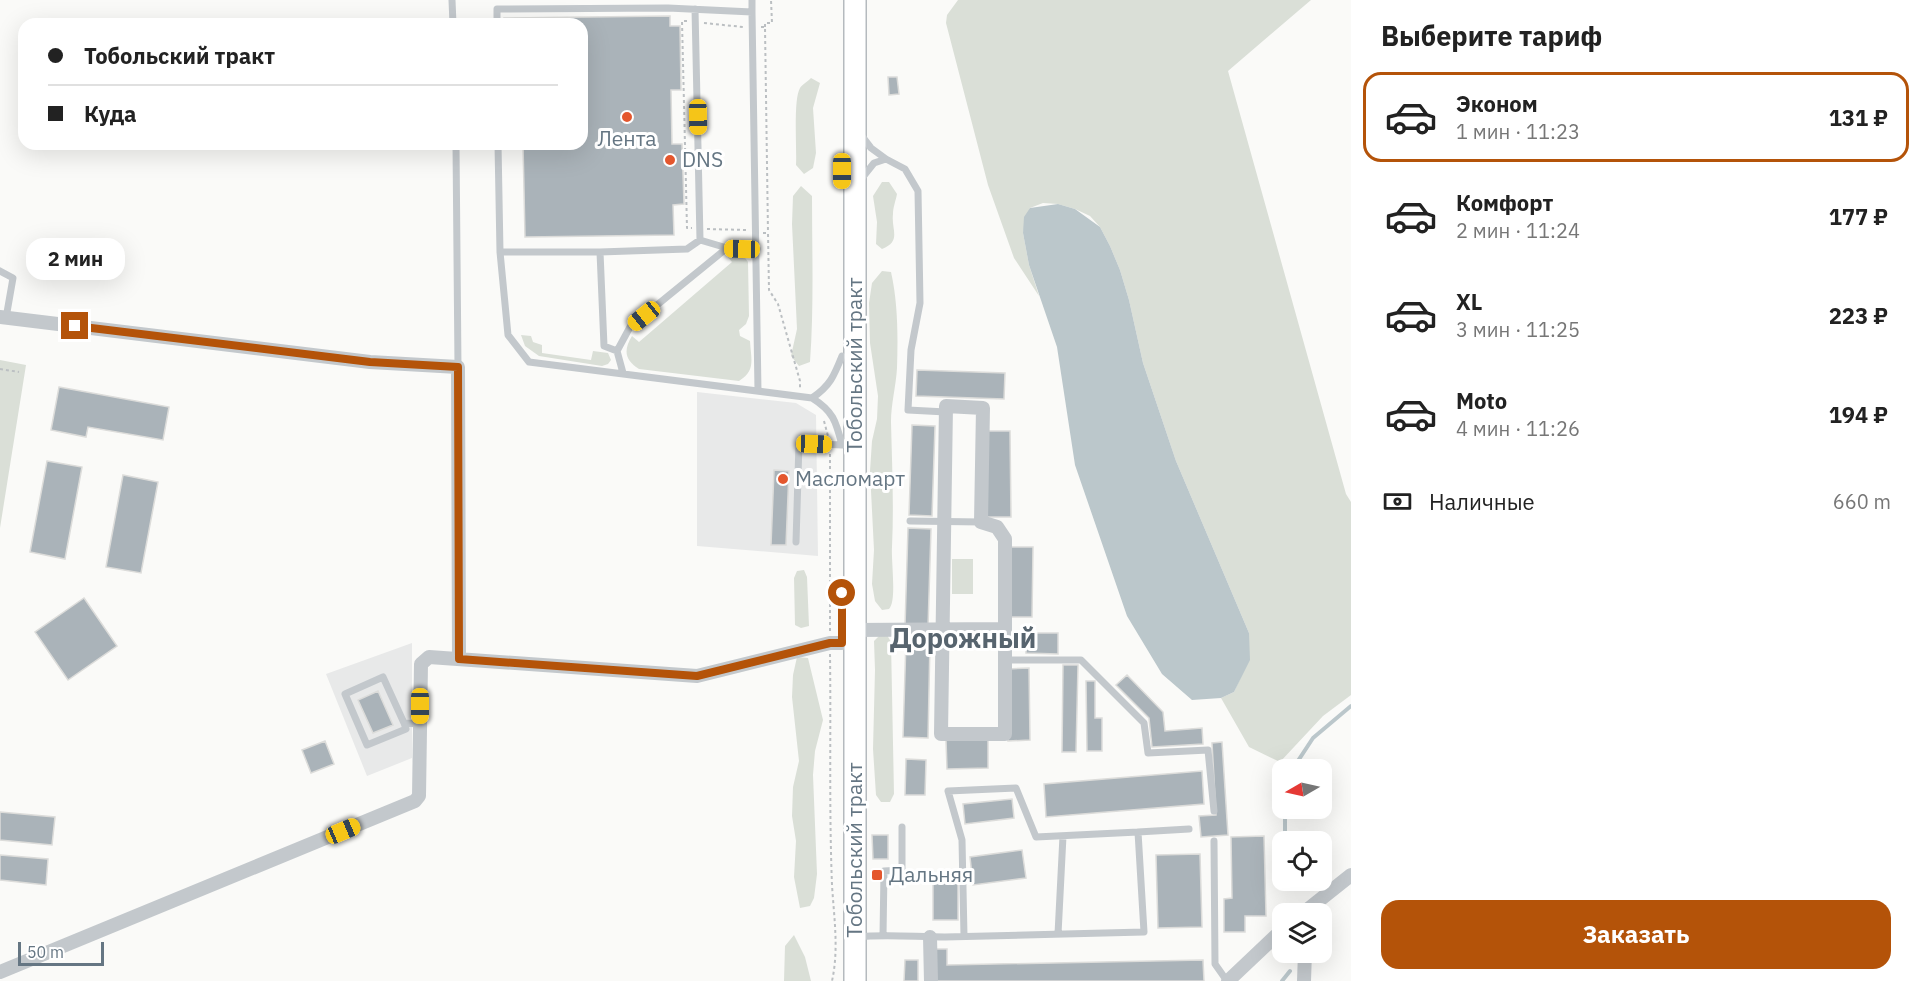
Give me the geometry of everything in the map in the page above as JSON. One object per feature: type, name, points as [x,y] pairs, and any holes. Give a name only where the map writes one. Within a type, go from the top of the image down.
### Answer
[{"type":"main road","name":"Тобольский тракт","points":[[842,638],[856,188],[853,2]]},
{"type":"main road","name":"Тобольский тракт","points":[[853,2],[842,356],[842,638],[848,938],[855,981]]},
{"type":"main road","name":"Тобольский тракт","points":[[842,981],[848,938]]},
{"type":"street","points":[[3,317],[370,362],[458,367],[459,659]]},
{"type":"street","points":[[946,406],[983,408],[981,522],[997,527],[1005,539],[1005,734],[941,734],[946,412],[946,406]]},
{"type":"street","points":[[2,975],[416,801],[419,796],[421,664],[429,657],[697,676],[842,638],[942,630],[1005,629]]},
{"type":"street","points":[[1316,903],[1351,875]]},
{"type":"street","points":[[930,937],[931,981]]},
{"type":"street","points":[[1228,981],[1272,939]]},
{"type":"street","points":[[1304,981],[1305,963]]},
{"type":"lane","points":[[452,0],[453,18]]},
{"type":"lane","points":[[752,0],[758,391]]},
{"type":"lane","points":[[497,18],[496,9],[612,4],[752,12]]},
{"type":"lane","points":[[696,9],[700,240]]},
{"type":"lane","points":[[855,126],[871,148],[905,169],[918,191],[920,303],[911,350],[908,410],[946,412]]},
{"type":"lane","points":[[456,150],[458,367]]},
{"type":"lane","points":[[498,150],[500,252],[508,335],[529,362],[812,398],[824,405],[835,419],[842,445],[799,443],[796,543]]},
{"type":"lane","points":[[856,188],[866,171],[874,163],[886,159]]},
{"type":"lane","points":[[700,240],[727,248],[757,249]]},
{"type":"lane","points":[[500,252],[687,249],[700,240]]},
{"type":"lane","points":[[623,373],[617,351],[630,327],[727,248]]},
{"type":"lane","points":[[600,252],[604,346],[617,351]]},
{"type":"lane","points":[[0,271],[13,278],[3,317]]},
{"type":"lane","points":[[812,398],[825,389],[834,376],[842,356]]},
{"type":"lane","points":[[910,521],[981,522]]},
{"type":"lane","points":[[1005,660],[1081,660],[1144,723],[1148,753],[1208,750],[1214,811]]},
{"type":"lane","points":[[383,677],[404,723],[406,729],[367,745],[345,694],[383,677]]},
{"type":"lane","points":[[404,723],[420,724]]},
{"type":"lane","points":[[964,936],[962,840],[948,791],[1016,788],[1036,837],[1189,829]]},
{"type":"lane","points":[[884,936],[884,872],[902,870],[902,827]]},
{"type":"lane","points":[[848,938],[1144,932],[1138,832]]},
{"type":"lane","points":[[1058,934],[1063,836]]},
{"type":"lane","points":[[1214,841],[1215,964],[1228,981]]},
{"type":"path","points":[[765,27],[765,23],[772,23],[771,0]]},
{"type":"path","points":[[0,369],[19,372]]},
{"type":"path","points":[[832,981],[836,963],[837,938],[832,885],[842,638]]},
{"type":"shaded area","points":[[958,0],[1311,0],[1228,71],[1346,494],[1351,502],[1351,695],[1323,716],[1283,759],[1274,759],[1249,747],[1221,698],[1234,692],[1240,679],[1249,633],[1176,461],[1143,363],[1129,300],[1110,246],[1100,227],[1090,216],[1058,204],[1043,203],[1030,208],[1023,233],[1029,265],[1039,296],[1014,258],[988,185],[946,23],[947,15]]},
{"type":"shaded area","points":[[811,78],[820,83],[813,108],[816,153],[813,168],[804,174],[796,165],[797,103],[800,88]]},
{"type":"shaded area","points":[[882,182],[889,182],[897,194],[893,211],[894,239],[882,249],[876,244],[877,222],[873,196]]},
{"type":"shaded area","points":[[801,186],[812,196],[812,300],[810,362],[799,366],[791,356],[797,329],[792,224],[793,196]]},
{"type":"shaded area","points":[[1058,204],[1075,209],[1100,227],[1110,246],[1129,300],[1143,363],[1176,461],[1249,633],[1250,660],[1234,692],[1221,698],[1192,700],[1162,674],[1127,616],[1075,465],[1057,347],[1029,265],[1023,233],[1024,217],[1030,208]]},
{"type":"shaded area","points":[[733,252],[743,255],[748,262],[749,316],[746,324],[739,330],[740,336],[750,341],[751,364],[748,373],[739,381],[639,369],[634,366],[627,355],[627,346],[632,336],[639,342],[732,262],[726,255]]},
{"type":"shaded area","points":[[882,271],[891,272],[896,308],[897,344],[891,422],[893,598],[889,609],[882,610],[875,601],[872,584],[874,550],[870,471],[878,396],[870,343],[869,303],[872,283]]},
{"type":"shaded area","points":[[521,335],[531,336],[533,342],[542,345],[542,353],[591,360],[593,351],[608,353],[611,360],[602,366],[539,356],[525,346]]},
{"type":"shaded area","points":[[0,360],[26,365],[0,528]]},
{"type":"shaded area","points":[[697,392],[796,403],[816,415],[818,556],[697,546]]},
{"type":"shaded area","points":[[952,559],[973,559],[973,594],[952,594]]},
{"type":"shaded area","points":[[804,570],[807,577],[809,626],[801,628],[795,625],[794,578],[797,571]]},
{"type":"shaded area","points":[[880,635],[887,635],[891,642],[894,794],[890,802],[881,802],[876,795],[873,749],[874,641]]},
{"type":"shaded area","points":[[412,643],[412,758],[367,776],[326,674]]},
{"type":"shaded area","points":[[797,657],[808,658],[823,720],[815,751],[813,775],[817,874],[814,898],[810,906],[800,908],[794,877],[796,841],[792,816],[793,787],[799,761],[792,697]]},
{"type":"shaded area","points":[[794,935],[805,957],[811,981],[784,981],[785,946]]},
{"type":"building","name":"Лента","points":[[670,16],[670,26],[680,26],[681,90],[671,90],[672,144],[682,144],[684,204],[673,205],[674,235],[525,237],[523,150],[588,150],[588,18],[504,18]]},
{"type":"building","points":[[888,77],[897,77],[899,94],[889,95]]},
{"type":"building","points":[[917,370],[1005,373],[1004,399],[916,396]]},
{"type":"building","points":[[59,387],[169,407],[163,440],[88,427],[86,437],[51,430]]},
{"type":"building","points":[[912,425],[935,426],[932,516],[909,515]]},
{"type":"building","points":[[986,431],[1010,431],[1011,517],[987,517]]},
{"type":"building","points":[[47,461],[82,467],[65,559],[30,552]]},
{"type":"building","points":[[774,470],[789,471],[786,545],[771,545]]},
{"type":"building","points":[[123,475],[158,482],[141,573],[106,567]]},
{"type":"building","points":[[908,528],[931,529],[928,627],[905,626]]},
{"type":"building","points":[[1007,547],[1033,547],[1032,617],[1007,617]]},
{"type":"building","points":[[84,598],[117,646],[68,680],[35,632]]},
{"type":"building","points":[[1026,633],[1058,633],[1058,654],[1026,653]]},
{"type":"building","points":[[906,640],[930,641],[928,738],[903,737]]},
{"type":"building","points":[[1063,665],[1078,665],[1076,752],[1062,752]]},
{"type":"building","points":[[1029,668],[1030,740],[1008,741],[1007,669]]},
{"type":"building","points":[[1127,675],[1163,712],[1165,731],[1202,728],[1203,744],[1152,747],[1149,718],[1116,685]]},
{"type":"building","points":[[1086,681],[1095,681],[1095,718],[1102,718],[1102,751],[1087,751]]},
{"type":"building","points":[[378,691],[393,725],[373,733],[358,700]]},
{"type":"building","points":[[988,739],[988,768],[947,769],[946,740]]},
{"type":"building","points":[[325,741],[334,764],[311,773],[302,750]]},
{"type":"building","points":[[1222,742],[1228,835],[1201,837],[1199,816],[1216,815],[1212,743]]},
{"type":"building","points":[[906,759],[926,760],[925,795],[905,795]]},
{"type":"building","points":[[1202,771],[1204,804],[1046,817],[1044,784]]},
{"type":"building","points":[[1012,799],[1014,818],[965,824],[963,804]]},
{"type":"building","points":[[0,812],[55,817],[52,845],[0,840]]},
{"type":"building","points":[[872,835],[888,835],[888,859],[873,859]]},
{"type":"building","points":[[1264,836],[1266,916],[1245,916],[1245,932],[1224,932],[1224,899],[1232,898],[1231,837]]},
{"type":"building","points":[[1022,850],[1026,878],[973,885],[970,857]]},
{"type":"building","points":[[1200,854],[1202,927],[1158,928],[1156,855]]},
{"type":"building","points":[[0,855],[48,859],[46,885],[0,880]]},
{"type":"building","points":[[933,874],[958,874],[958,920],[933,920]]},
{"type":"building","points":[[936,949],[947,949],[947,965],[1203,960],[1204,981],[936,981]]},
{"type":"building","points":[[905,960],[918,960],[918,981],[904,981]]},
{"type":"waterway","points":[[1299,759],[1313,738],[1351,706]]},
{"type":"waterway","points":[[1285,819],[1285,831]]},
{"type":"waterway","points":[[1282,981],[1290,971]]},
{"type":"place","name":"Лента","points":[[627,117]]},
{"type":"place","name":"DNS","points":[[670,160]]},
{"type":"place","name":"Масломарт","points":[[783,479]]},
{"type":"place","name":"Дальняя","points":[[877,875]]},
{"type":"district","name":"Дорожный","points":[[963,639]]},
{"type":"route","points":[[75,326],[370,362],[458,367],[459,659],[697,676],[830,643],[842,643],[842,593]]}]
